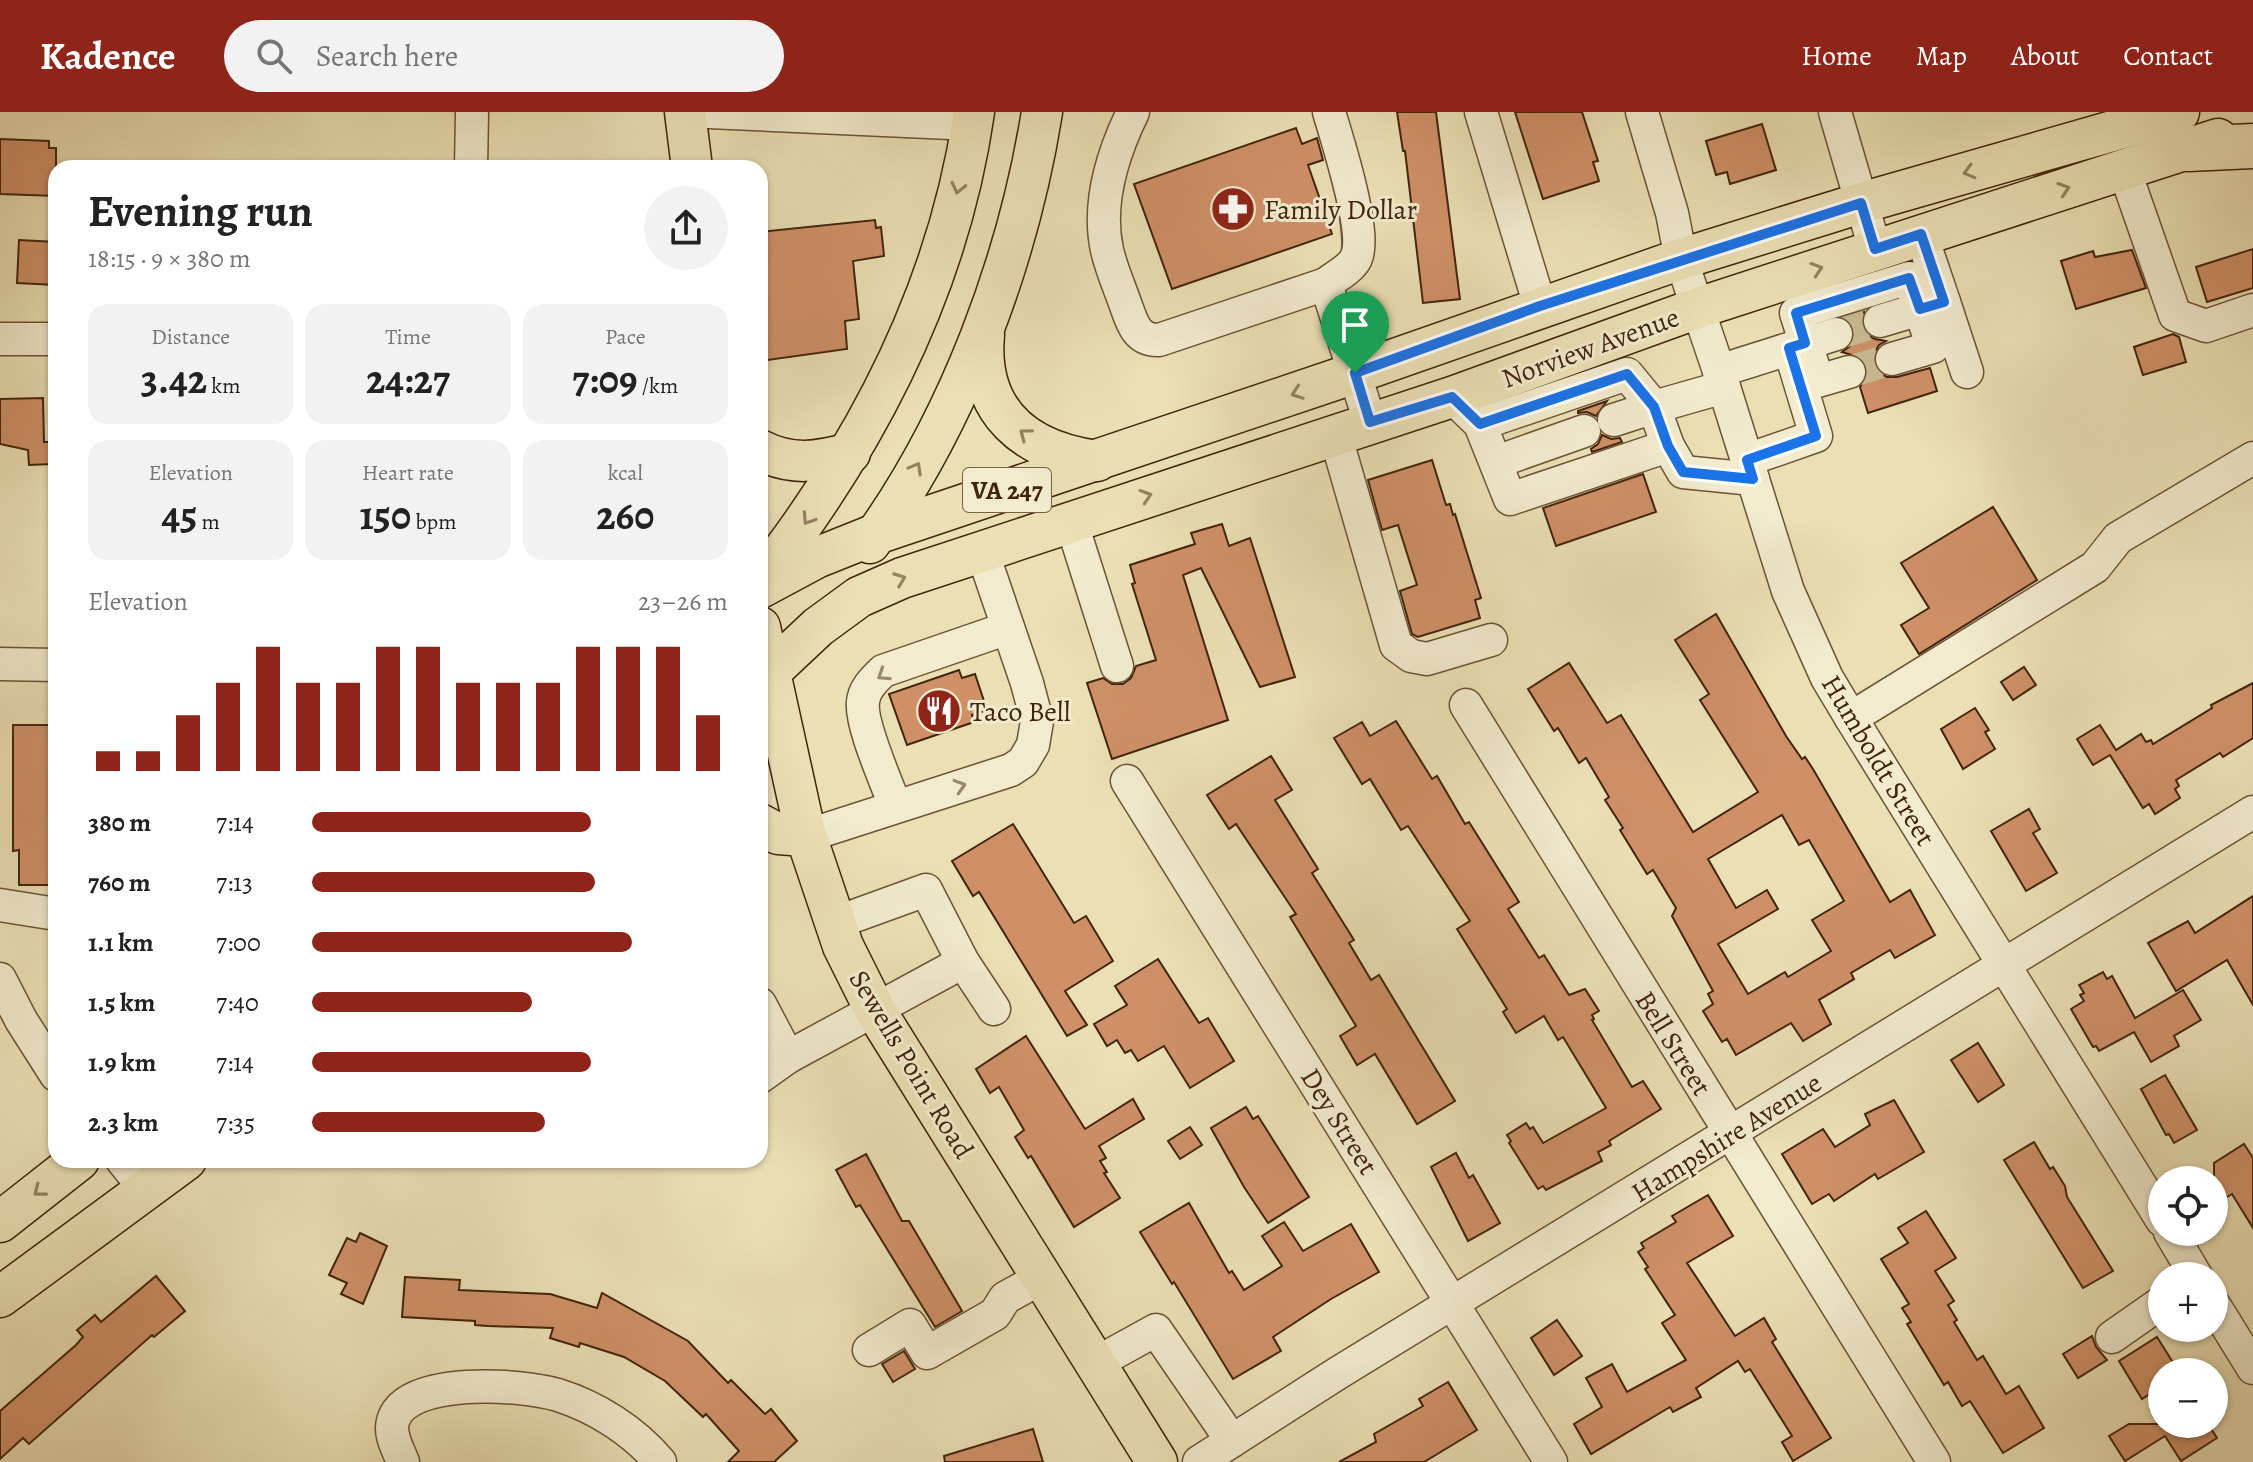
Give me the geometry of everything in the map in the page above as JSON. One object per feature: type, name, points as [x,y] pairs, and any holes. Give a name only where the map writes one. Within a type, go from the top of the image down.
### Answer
[{"type":"highway","points":[[2183,130],[2253,146]]},
{"type":"main road","points":[[685,112],[691,160]]},
{"type":"main road","points":[[768,673],[876,534],[951,404],[984,329],[1011,253],[1034,161],[1042,112]]},
{"type":"main road","points":[[768,574],[850,453],[889,383],[926,294],[951,217],[973,118]]},
{"type":"main road","name":"Norview Avenue","points":[[768,581],[876,534],[1355,373],[1540,306],[1861,203],[2183,130],[2253,129]]},
{"type":"main road","name":"Norview Avenue","points":[[768,674],[818,627],[859,597],[902,578],[1452,397],[1619,356],[1698,308],[2124,169],[2183,130]]},
{"type":"main road","points":[[984,329],[983,366],[990,392],[1000,411],[1021,433],[1045,448],[1068,457],[1097,461]]},
{"type":"main road","points":[[768,454],[796,462],[820,462],[850,453]]},
{"type":"main road","name":"Sewells Point Road","points":[[768,689],[806,836],[843,946],[875,1010],[1157,1462]]},
{"type":"main road","points":[[768,828],[778,834],[806,836]]},
{"type":"main road","points":[[0,1222],[69,1168]]},
{"type":"main road","points":[[0,1297],[74,1243],[134,1175],[158,1168]]},
{"type":"street","points":[[471,160],[472,112]]},
{"type":"street","points":[[709,112],[973,118]]},
{"type":"street","points":[[1133,112],[1118,143],[1105,204],[1104,227],[1107,251],[1134,330],[1148,340],[1159,340],[1326,284],[1355,261],[1360,246],[1347,173],[1329,112]]},
{"type":"street","points":[[1481,112],[1540,306]]},
{"type":"street","name":"Humboldt Street","points":[[1642,112],[1672,213],[1681,259],[1800,621],[1827,678],[1851,718],[2148,1197]]},
{"type":"street","points":[[1835,112],[1875,249]]},
{"type":"street","points":[[2124,169],[2175,315],[2206,326],[2253,310]]},
{"type":"street","points":[[1892,359],[1933,347],[1932,306],[1921,234]]},
{"type":"street","points":[[1849,372],[1818,381],[1810,342],[1796,313],[1909,278],[1932,306],[1967,372]]},
{"type":"street","points":[[1326,284],[1355,373],[1353,428],[1396,645],[1411,656],[1427,659],[1491,640]]},
{"type":"street","points":[[1480,424],[1619,356],[1654,407],[1668,446],[1683,472],[1750,470],[1816,436],[1810,342],[1770,284]]},
{"type":"street","points":[[1880,321],[1932,306]]},
{"type":"street","points":[[0,339],[48,339]]},
{"type":"street","points":[[1496,462],[1654,407],[1810,342]]},
{"type":"street","points":[[1452,397],[1480,424],[1510,499],[1668,446]]},
{"type":"street","points":[[1851,718],[2095,567],[2118,538],[2253,458]]},
{"type":"street","points":[[1071,521],[1117,666]]},
{"type":"street","points":[[806,836],[1011,770],[1023,762],[1033,745],[1037,721],[982,551]]},
{"type":"street","points":[[895,806],[865,723],[863,702],[869,685],[883,671],[1008,628]]},
{"type":"street","points":[[0,664],[48,665]]},
{"type":"street","name":"Bell Street","points":[[1466,705],[1934,1462]]},
{"type":"street","name":"Dey Street","points":[[1127,781],[1551,1462]]},
{"type":"street","name":"Hampshire Avenue","points":[[1199,1462],[2253,812]]},
{"type":"street","points":[[835,923],[926,890],[963,962],[994,1009]]},
{"type":"street","points":[[0,905],[48,913]]},
{"type":"street","points":[[768,1071],[788,1057],[963,962]]},
{"type":"street","points":[[0,979],[48,1062]]},
{"type":"street","points":[[768,1019],[788,1057]]},
{"type":"street","points":[[0,1316],[74,1243]]},
{"type":"street","points":[[869,1350],[910,1325],[927,1353],[995,1314],[1005,1298],[1041,1278]]},
{"type":"street","points":[[2112,1337],[2148,1312]]},
{"type":"street","points":[[2228,1328],[2253,1368]]},
{"type":"street","points":[[1096,1363],[1156,1330],[1232,1441]]},
{"type":"street","points":[[403,1462],[392,1436],[392,1424],[399,1408],[410,1399],[444,1390],[487,1386],[557,1395],[593,1409],[625,1430],[660,1462]]},
{"type":"building","points":[[1397,112],[1436,112],[1460,299],[1423,303],[1405,151]]},
{"type":"building","points":[[1515,112],[1582,112],[1598,161],[1593,162],[1599,181],[1543,199]]},
{"type":"building","points":[[1762,124],[1776,170],[1730,184],[1727,172],[1716,175],[1706,141]]},
{"type":"building","name":"Family Dollar","points":[[1296,128],[1302,144],[1317,138],[1323,160],[1308,165],[1332,234],[1172,289],[1134,184]]},
{"type":"building","points":[[0,139],[49,141],[49,148],[56,148],[56,160],[48,160],[48,196],[0,194]]},
{"type":"building","points":[[875,220],[876,228],[881,227],[884,256],[853,261],[859,319],[845,321],[847,349],[768,360],[768,231]]},
{"type":"building","points":[[19,240],[48,242],[48,285],[17,283]]},
{"type":"building","points":[[2253,249],[2253,288],[2207,302],[2196,267]]},
{"type":"building","points":[[2132,250],[2146,288],[2076,309],[2061,261],[2093,251],[2095,257]]},
{"type":"building","points":[[1864,312],[1862,326],[1866,334],[1886,341],[1879,345],[1874,354],[1878,372],[1887,377],[1897,377],[1930,368],[1937,391],[1868,413],[1860,387],[1867,377],[1867,366],[1862,358],[1842,352],[1855,337],[1854,328],[1845,318]]},
{"type":"building","points":[[2173,334],[2179,337],[2186,362],[2143,375],[2134,347]]},
{"type":"building","points":[[43,398],[48,464],[29,465],[28,450],[0,444],[0,399]]},
{"type":"building","points":[[1607,401],[1596,416],[1587,412],[1578,413],[1578,411]]},
{"type":"building","points":[[1602,435],[1611,439],[1620,438],[1622,442],[1592,452]]},
{"type":"building","points":[[1432,460],[1446,505],[1450,504],[1455,514],[1481,598],[1475,600],[1480,618],[1418,637],[1412,634],[1400,591],[1417,585],[1398,525],[1382,530],[1368,480]]},
{"type":"building","points":[[1643,474],[1656,512],[1556,546],[1543,508]]},
{"type":"building","points":[[1993,507],[2037,580],[1919,654],[1901,625],[1929,608],[1901,563]]},
{"type":"building","points":[[1222,524],[1229,546],[1250,538],[1295,677],[1260,687],[1201,568],[1183,575],[1228,720],[1112,759],[1087,683],[1103,678],[1112,684],[1123,684],[1131,678],[1136,666],[1156,660],[1132,584],[1135,583],[1130,565],[1195,544],[1191,533]]},
{"type":"building","points":[[1716,614],[1786,736],[1813,769],[1890,902],[1910,890],[1935,935],[1895,958],[1890,950],[1851,973],[1854,979],[1819,1000],[1831,1024],[1803,1041],[1791,1023],[1736,1055],[1727,1039],[1722,1042],[1703,1011],[1713,1004],[1708,994],[1713,991],[1672,916],[1676,908],[1653,870],[1647,874],[1620,830],[1623,828],[1605,800],[1609,797],[1586,758],[1579,763],[1558,728],[1554,731],[1528,689],[1569,663],[1607,723],[1621,715],[1693,832],[1758,792],[1700,700],[1709,694],[1675,640]],"holes":[[[1782,815],[1799,845],[1809,840],[1844,901],[1812,920],[1831,951],[1788,977],[1785,972],[1748,994],[1718,944],[1778,909],[1767,890],[1736,908],[1708,859]]]},
{"type":"building","points":[[2024,667],[2036,685],[2013,700],[2001,682]]},
{"type":"building","name":"Taco Bell","points":[[959,670],[962,678],[975,674],[987,710],[972,715],[974,722],[907,745],[889,694]]},
{"type":"building","points":[[2253,683],[2253,738],[2223,757],[2220,753],[2176,780],[2179,786],[2175,789],[2180,798],[2155,814],[2149,804],[2143,808],[2110,755],[2093,765],[2077,739],[2100,725],[2116,750],[2141,734],[2146,742],[2151,740],[2153,744],[2212,708],[2211,705]]},
{"type":"building","points":[[1975,708],[1989,730],[1985,732],[1995,749],[1963,769],[1941,729]]},
{"type":"building","points":[[1396,721],[1432,779],[1437,776],[1465,824],[1469,822],[1519,902],[1508,909],[1539,958],[1544,955],[1569,995],[1585,989],[1599,1011],[1592,1015],[1592,1020],[1632,1087],[1643,1081],[1661,1109],[1609,1141],[1611,1145],[1598,1152],[1602,1161],[1546,1190],[1543,1186],[1538,1189],[1507,1135],[1526,1123],[1530,1129],[1533,1127],[1543,1143],[1606,1108],[1563,1037],[1558,1040],[1544,1016],[1516,1033],[1503,1012],[1507,1009],[1457,929],[1470,921],[1408,826],[1401,830],[1370,779],[1362,784],[1334,738],[1362,722],[1370,736]]},
{"type":"building","points":[[13,725],[48,725],[48,885],[19,885],[19,850],[13,851]]},
{"type":"building","points":[[1271,756],[1292,790],[1275,800],[1318,869],[1312,873],[1354,940],[1349,943],[1371,980],[1379,975],[1455,1101],[1417,1124],[1375,1054],[1357,1065],[1340,1036],[1356,1026],[1290,917],[1296,914],[1236,824],[1229,829],[1207,795]]},
{"type":"building","points":[[2029,809],[2040,829],[2033,833],[2057,873],[2026,891],[1991,831]]},
{"type":"building","points":[[1013,824],[1074,923],[1086,916],[1113,961],[1065,991],[1087,1025],[1067,1036],[979,892],[973,896],[952,861]]},
{"type":"building","points":[[2253,896],[2253,1005],[2227,960],[2176,991],[2148,943],[2188,921],[2195,933]]},
{"type":"building","points":[[1158,959],[1199,1023],[1208,1018],[1234,1061],[1190,1088],[1164,1046],[1138,1061],[1131,1050],[1125,1053],[1117,1040],[1107,1046],[1094,1024],[1127,1005],[1115,986]]},
{"type":"building","points":[[2103,972],[2107,979],[2112,976],[2135,1018],[2183,990],[2201,1020],[2174,1036],[2179,1046],[2151,1062],[2134,1032],[2099,1051],[2096,1046],[2093,1047],[2071,1009],[2084,1001],[2079,985]]},
{"type":"building","points":[[1026,1036],[1085,1129],[1133,1099],[1144,1119],[1099,1146],[1106,1158],[1100,1161],[1107,1172],[1104,1173],[1120,1198],[1074,1227],[1031,1156],[1028,1158],[1015,1137],[1024,1130],[999,1087],[990,1093],[976,1069]]},
{"type":"building","points":[[1978,1043],[2004,1085],[1978,1102],[1951,1060]]},
{"type":"building","points":[[2165,1075],[2197,1130],[2174,1143],[2169,1134],[2166,1135],[2141,1089]]},
{"type":"building","points":[[1894,1100],[1924,1152],[1878,1179],[1875,1174],[1834,1201],[1829,1194],[1812,1204],[1782,1154],[1823,1129],[1835,1147],[1870,1125],[1865,1114]]},
{"type":"building","points":[[1246,1107],[1253,1119],[1258,1116],[1309,1197],[1268,1223],[1211,1128]]},
{"type":"building","points":[[1190,1127],[1202,1145],[1180,1159],[1168,1141]]},
{"type":"building","points":[[2034,1142],[2050,1169],[2053,1167],[2065,1186],[2067,1197],[2113,1271],[2083,1288],[2004,1160]]},
{"type":"building","points":[[2244,1144],[2253,1158],[2253,1228],[2232,1194],[2228,1196],[2228,1166],[2214,1166],[2214,1163]]},
{"type":"building","points":[[1456,1153],[1469,1178],[1473,1175],[1500,1223],[1468,1241],[1431,1167]]},
{"type":"building","points":[[866,1154],[902,1221],[909,1221],[962,1311],[935,1327],[860,1205],[856,1207],[836,1170]]},
{"type":"building","points":[[1708,1195],[1733,1236],[1687,1263],[1735,1336],[1764,1318],[1776,1339],[1772,1342],[1831,1438],[1793,1461],[1782,1442],[1792,1436],[1750,1369],[1745,1372],[1738,1361],[1696,1388],[1701,1397],[1673,1412],[1670,1407],[1591,1454],[1574,1424],[1602,1407],[1586,1378],[1612,1364],[1627,1392],[1686,1360],[1662,1323],[1675,1315],[1645,1269],[1648,1267],[1638,1252],[1644,1248],[1641,1243],[1676,1222],[1672,1216]]},
{"type":"building","points":[[1189,1203],[1229,1273],[1232,1271],[1244,1290],[1282,1266],[1262,1236],[1284,1222],[1303,1251],[1351,1224],[1379,1272],[1273,1337],[1281,1351],[1233,1379],[1140,1232]]},
{"type":"building","points":[[1926,1211],[1956,1258],[1935,1271],[1954,1301],[1948,1305],[1957,1320],[1954,1322],[1977,1360],[1983,1356],[2006,1394],[2019,1386],[2044,1428],[2003,1453],[1970,1401],[1962,1406],[1948,1382],[1944,1385],[1907,1324],[1911,1322],[1902,1308],[1909,1304],[1881,1259],[1908,1243],[1898,1228]]},
{"type":"building","points":[[360,1233],[387,1246],[363,1304],[341,1294],[347,1283],[329,1275],[347,1238],[356,1242]]},
{"type":"building","points":[[156,1276],[185,1311],[154,1337],[152,1335],[29,1444],[23,1438],[0,1459],[0,1411],[76,1345],[83,1337],[77,1330],[95,1315],[101,1322]]},
{"type":"building","points":[[405,1277],[460,1280],[459,1290],[550,1294],[597,1308],[602,1293],[688,1341],[728,1383],[731,1380],[765,1414],[771,1409],[797,1441],[774,1462],[728,1462],[739,1451],[706,1414],[703,1417],[665,1381],[624,1357],[580,1343],[579,1347],[550,1338],[553,1328],[488,1326],[475,1325],[475,1321],[402,1317]]},
{"type":"building","points":[[1557,1320],[1582,1356],[1554,1375],[1531,1338]]},
{"type":"building","points":[[2092,1336],[2096,1347],[2107,1360],[2078,1378],[2063,1354]]},
{"type":"building","points":[[2149,1342],[2160,1342],[2170,1358],[2148,1358],[2148,1395],[2142,1399],[2119,1361]]},
{"type":"building","points":[[904,1351],[915,1369],[893,1382],[882,1364]]},
{"type":"building","points":[[1448,1382],[1477,1430],[1424,1462],[1339,1462],[1376,1442],[1374,1434],[1423,1406],[1419,1399]]},
{"type":"building","points":[[2129,1424],[2148,1424],[2148,1438],[2162,1438],[2125,1461],[2109,1436]]},
{"type":"building","points":[[1033,1429],[1043,1462],[945,1462],[944,1456]]},
{"type":"building","points":[[2166,1438],[2217,1438],[2181,1461]]},
{"type":"tunnel","points":[[1836,334],[1880,321]]},
{"type":"tunnel","points":[[1849,372],[1892,359]]},
{"type":"place","name":"Family Dollar","points":[[1233,209]]},
{"type":"place","name":"Taco Bell","points":[[939,711]]},
{"type":"route","points":[[1861,203],[1875,249],[1921,234],[1944,302],[1920,309],[1909,278],[1796,313],[1805,343],[1789,348],[1816,436],[1747,460],[1753,479],[1683,472],[1668,446],[1654,407],[1627,374],[1480,424],[1452,397],[1370,422],[1355,373],[1540,306],[1861,203]]}]
